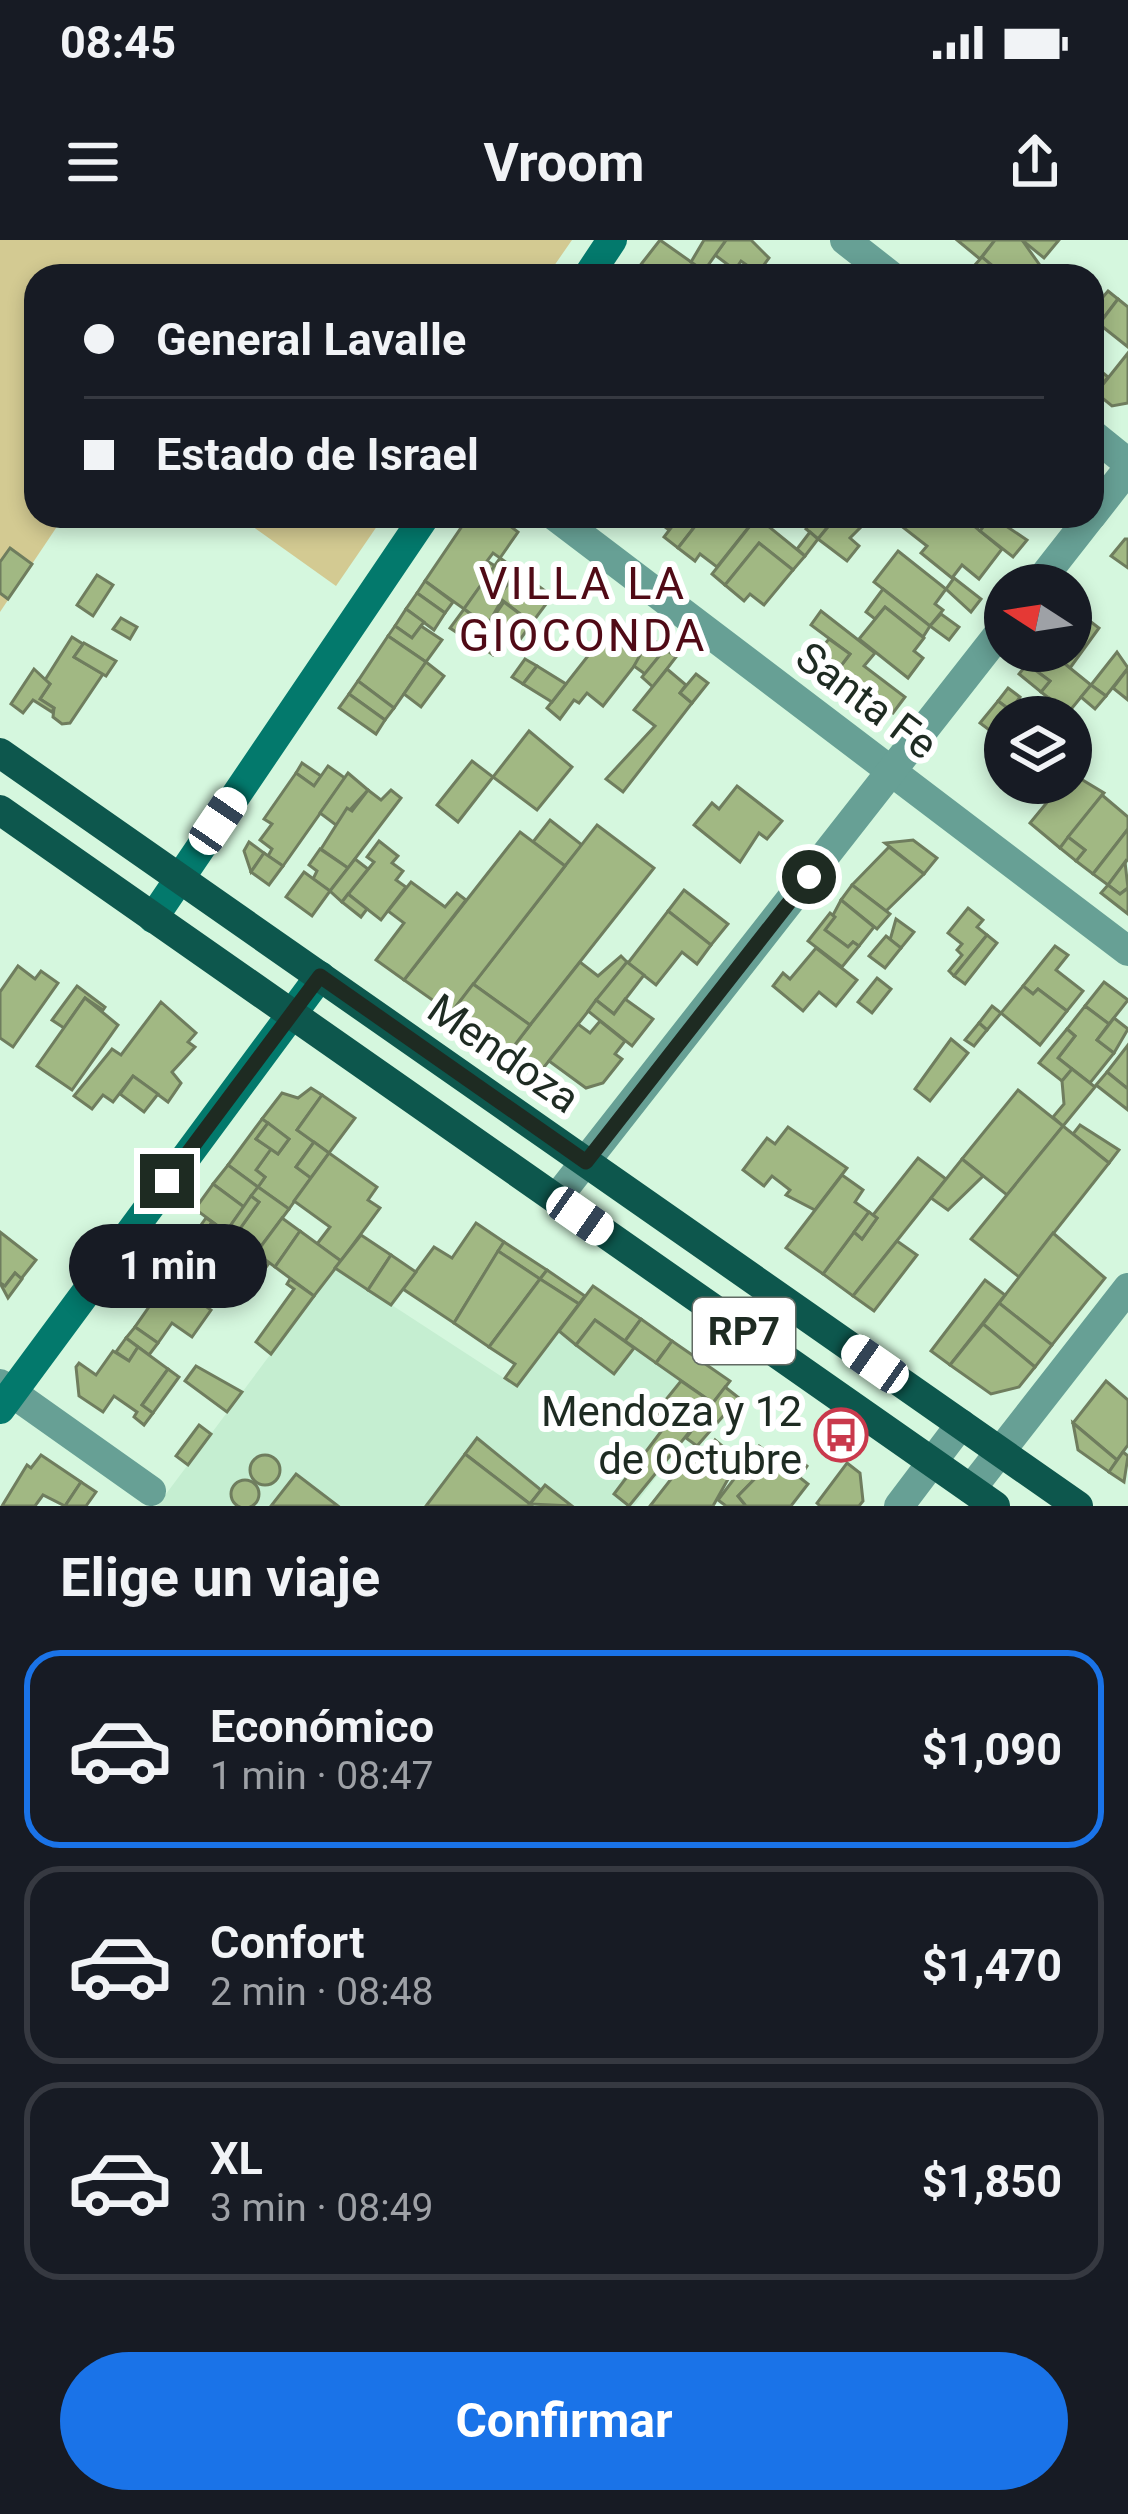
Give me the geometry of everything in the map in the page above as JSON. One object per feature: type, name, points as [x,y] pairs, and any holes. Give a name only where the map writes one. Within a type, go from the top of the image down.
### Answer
[{"type":"main road","name":"Mendoza","points":[[0,752],[1078,1506]]},
{"type":"main road","name":"RP7","points":[[0,810],[983,1498]]},
{"type":"street","points":[[845,240],[876,264]]},
{"type":"street","points":[[1104,445],[1128,466],[1104,499]]},
{"type":"street","points":[[153,918],[417,528]]},
{"type":"street","name":"Santa Fe","points":[[571,528],[1128,951]]},
{"type":"street","points":[[1054,564],[1082,528]]},
{"type":"street","points":[[556,1199],[984,653]]},
{"type":"street","points":[[152,1491],[4,1395],[320,976]]},
{"type":"street","points":[[983,1498],[1000,1451],[1128,1288]]},
{"type":"street","points":[[899,1506],[961,1424]]},
{"type":"shaded area","points":[[0,240],[572,240],[555,264],[24,264],[24,528],[56,528],[0,612]]},
{"type":"shaded area","points":[[255,528],[376,528],[336,586]]},
{"type":"shaded area","points":[[335,1268],[516,1386],[593,1286],[730,1381],[634,1506],[157,1506]]},
{"type":"building","points":[[660,240],[694,264],[641,264]]},
{"type":"building","points":[[704,240],[726,240],[709,264],[694,264],[691,262]]},
{"type":"building","points":[[726,240],[751,240],[769,258],[765,264],[727,264],[715,255]]},
{"type":"building","points":[[957,240],[995,240],[980,259]]},
{"type":"building","points":[[995,240],[1022,240],[1039,264],[988,264],[982,257]]},
{"type":"building","points":[[1022,240],[1059,240],[1044,258]]},
{"type":"building","points":[[1108,291],[1118,299],[1104,317]]},
{"type":"building","points":[[1118,299],[1128,307],[1128,347],[1104,328],[1104,317]]},
{"type":"building","points":[[1128,353],[1128,403],[1112,406],[1104,400],[1104,383]]},
{"type":"building","points":[[461,528],[513,528],[518,532],[500,558],[493,553],[487,561],[495,566],[464,609],[425,581]]},
{"type":"building","points":[[671,528],[694,528],[678,548],[664,537]]},
{"type":"building","points":[[694,528],[748,528],[717,567],[700,554],[695,561],[678,548]]},
{"type":"building","points":[[748,528],[771,528],[805,556],[793,570],[759,543],[725,585],[712,574]]},
{"type":"building","points":[[807,528],[827,528],[818,539]]},
{"type":"building","points":[[827,528],[860,528],[850,538],[859,546],[847,561],[818,539]]},
{"type":"building","points":[[904,528],[977,528],[1002,549],[990,564],[984,564],[979,579],[962,565],[952,578],[921,553],[927,546]]},
{"type":"building","points":[[1009,528],[1027,540],[1013,557],[980,531]]},
{"type":"building","points":[[810,532],[818,539],[805,556],[797,549]]},
{"type":"building","points":[[1128,539],[1128,568],[1111,556]]},
{"type":"building","points":[[759,543],[793,570],[764,605],[750,594],[744,601],[725,585]]},
{"type":"building","points":[[10,548],[32,564],[8,599],[0,593],[0,562]]},
{"type":"building","points":[[898,551],[946,589],[935,604],[943,610],[930,626],[874,582]]},
{"type":"building","points":[[500,558],[518,571],[487,626],[464,609]]},
{"type":"building","points":[[518,571],[552,596],[532,623],[498,597]]},
{"type":"building","points":[[97,575],[113,585],[93,616],[77,605]]},
{"type":"building","points":[[954,578],[981,599],[971,612],[946,589]]},
{"type":"building","points":[[425,581],[453,602],[445,613],[417,593]]},
{"type":"building","points":[[883,589],[930,626],[923,637],[885,607],[875,619],[866,612]]},
{"type":"building","points":[[417,593],[445,613],[434,630],[406,609]]},
{"type":"building","points":[[504,602],[532,623],[514,648],[486,628]]},
{"type":"building","points":[[885,607],[924,638],[914,651],[923,658],[908,678],[859,639]]},
{"type":"building","points":[[406,609],[424,622],[412,638],[395,626]]},
{"type":"building","points":[[464,609],[484,624],[471,642],[450,628]]},
{"type":"building","points":[[821,611],[875,653],[864,666],[905,697],[893,713],[884,707],[866,716],[813,674],[823,660],[837,671],[850,654],[811,625]]},
{"type":"building","points":[[941,614],[959,627],[949,640],[930,626]]},
{"type":"building","points":[[121,618],[137,627],[130,639],[113,629]]},
{"type":"building","points":[[484,624],[504,641],[493,655],[472,640]]},
{"type":"building","points":[[395,626],[412,638],[421,626],[442,640],[426,662],[388,636]]},
{"type":"building","points":[[606,633],[623,645],[629,637],[646,651],[603,706],[587,693],[579,703],[574,700],[560,719],[547,708]]},
{"type":"building","points":[[388,636],[426,662],[394,708],[358,681]]},
{"type":"building","points":[[72,637],[83,644],[74,657],[103,674],[70,723],[62,724],[53,717],[54,708],[40,699],[50,684],[45,680]]},
{"type":"building","points":[[650,637],[665,649],[645,674],[634,666]]},
{"type":"building","points":[[829,639],[850,654],[837,671],[817,653]]},
{"type":"building","points":[[84,643],[116,661],[106,676],[74,657]]},
{"type":"building","points":[[665,649],[676,657],[653,687],[642,677]]},
{"type":"building","points":[[1117,652],[1128,668],[1106,696],[1091,685]]},
{"type":"building","points":[[525,659],[537,666],[523,684],[512,677]]},
{"type":"building","points":[[426,662],[444,676],[421,707],[404,694]]},
{"type":"building","points":[[537,666],[566,684],[552,702],[523,684]]},
{"type":"building","points":[[34,669],[50,684],[40,699],[54,708],[52,712],[33,700],[23,713],[11,704]]},
{"type":"building","points":[[667,669],[686,685],[680,693],[692,703],[623,792],[606,779],[655,726],[634,710]]},
{"type":"building","points":[[1038,672],[1075,672],[1091,685],[1082,696],[1046,696],[1041,692],[1050,681]]},
{"type":"building","points":[[1038,672],[1050,681],[1041,692],[1019,674]]},
{"type":"building","points":[[1128,673],[1128,700],[1113,688]]},
{"type":"building","points":[[696,674],[708,683],[692,703],[680,693]]},
{"type":"building","points":[[358,681],[394,708],[385,720],[349,694]]},
{"type":"building","points":[[1091,685],[1106,696],[1095,709],[1092,696],[1082,696]]},
{"type":"building","points":[[349,694],[385,720],[376,734],[339,708]]},
{"type":"building","points":[[529,731],[572,767],[537,810],[493,777]]},
{"type":"building","points":[[472,761],[493,777],[458,822],[437,805]]},
{"type":"building","points":[[302,763],[321,776],[314,786],[296,773]]},
{"type":"building","points":[[328,766],[345,778],[283,866],[268,856],[272,849],[260,840],[272,824],[264,819],[296,773],[314,786]]},
{"type":"building","points":[[348,773],[368,790],[336,825],[320,813]]},
{"type":"building","points":[[737,786],[782,821],[767,839],[759,833],[740,862],[694,825],[712,803],[719,809]]},
{"type":"building","points":[[1092,786],[1104,793],[1060,848],[1030,823],[1046,804],[1092,804]]},
{"type":"building","points":[[368,790],[381,800],[391,790],[401,798],[348,868],[321,849],[347,808],[352,811]]},
{"type":"building","points":[[1102,795],[1128,817],[1128,829],[1093,874],[1076,861],[1085,850],[1068,837]]},
{"type":"building","points":[[550,820],[582,845],[565,866],[533,842]]},
{"type":"building","points":[[597,825],[654,868],[530,1025],[473,984]]},
{"type":"building","points":[[1128,829],[1128,859],[1108,885],[1093,874]]},
{"type":"building","points":[[520,832],[565,866],[451,1013],[404,980]]},
{"type":"building","points":[[1068,837],[1085,850],[1076,861],[1060,848]]},
{"type":"building","points":[[913,840],[937,858],[924,874],[885,843]]},
{"type":"building","points":[[379,841],[398,856],[392,863],[403,871],[396,880],[406,887],[381,920],[348,894],[374,862],[367,857]]},
{"type":"building","points":[[249,842],[264,853],[251,872],[244,851]]},
{"type":"building","points":[[889,847],[924,874],[886,911],[852,885]]},
{"type":"building","points":[[320,849],[348,868],[330,891],[313,879],[317,871],[309,865]]},
{"type":"building","points":[[264,853],[283,866],[269,885],[251,872]]},
{"type":"building","points":[[355,859],[368,869],[342,902],[330,891]]},
{"type":"building","points":[[1125,862],[1128,888],[1120,894],[1108,885]]},
{"type":"building","points":[[304,872],[330,891],[312,916],[286,897]]},
{"type":"building","points":[[411,882],[445,907],[457,893],[466,900],[404,980],[376,960],[404,923],[388,911]]},
{"type":"building","points":[[852,885],[890,914],[877,929],[841,900]]},
{"type":"building","points":[[1108,885],[1120,894],[1128,888],[1128,914],[1101,893]]},
{"type":"building","points":[[684,890],[728,924],[711,945],[668,911]]},
{"type":"building","points":[[348,894],[367,909],[361,917],[342,902]]},
{"type":"building","points":[[841,900],[874,927],[859,946],[853,942],[848,947],[825,930]]},
{"type":"building","points":[[968,908],[983,920],[977,927],[987,935],[954,976],[949,971],[962,955],[957,950],[962,944],[948,933]]},
{"type":"building","points":[[668,911],[711,945],[697,964],[682,952],[656,985],[628,963]]},
{"type":"building","points":[[830,913],[835,917],[825,930],[848,947],[853,942],[859,946],[842,967],[808,941]]},
{"type":"building","points":[[896,919],[914,932],[901,948],[890,940]]},
{"type":"building","points":[[987,935],[997,943],[965,984],[954,976]]},
{"type":"building","points":[[886,936],[901,948],[885,968],[869,956]]},
{"type":"building","points":[[1055,946],[1068,955],[1056,970],[1083,991],[1067,1011],[1038,989],[1033,994],[1023,986]]},
{"type":"building","points":[[816,948],[857,980],[836,1006],[819,992],[803,1011],[773,986],[783,973],[790,979]]},
{"type":"building","points":[[621,956],[627,962],[541,1071],[512,1048],[580,962],[598,976]]},
{"type":"building","points":[[627,962],[644,975],[614,1014],[596,1000]]},
{"type":"building","points":[[18,966],[35,979],[41,971],[58,983],[13,1047],[0,1038],[0,992]]},
{"type":"building","points":[[877,978],[891,989],[872,1013],[858,1002]]},
{"type":"building","points":[[1104,982],[1128,1000],[1109,1024],[1085,1006]]},
{"type":"building","points":[[473,984],[530,1025],[508,1054],[451,1013]]},
{"type":"building","points":[[77,986],[105,1007],[85,998],[64,1028],[52,1020]]},
{"type":"building","points":[[1023,986],[1033,994],[1038,989],[1067,1011],[1040,1045],[1001,1013]]},
{"type":"building","points":[[85,998],[118,1025],[72,1090],[37,1066]]},
{"type":"building","points":[[625,999],[653,1019],[632,1046],[588,1011],[596,1000],[614,1014]]},
{"type":"building","points":[[161,1002],[196,1033],[188,1042],[195,1047],[172,1072],[181,1083],[168,1102],[133,1076],[113,1102],[103,1095],[92,1109],[74,1096],[112,1049],[121,1055]]},
{"type":"building","points":[[992,1006],[1001,1013],[987,1030],[979,1023]]},
{"type":"building","points":[[1085,1006],[1109,1024],[1097,1040],[1114,1053],[1090,1083],[1058,1058],[1075,1036],[1067,1029]]},
{"type":"building","points":[[1114,1018],[1128,1029],[1114,1053],[1097,1040]]},
{"type":"building","points":[[600,1021],[625,1041],[615,1054],[622,1059],[603,1083],[586,1088],[549,1061],[578,1024],[590,1033]]},
{"type":"building","points":[[979,1023],[987,1030],[974,1046],[965,1040]]},
{"type":"building","points":[[1067,1029],[1075,1036],[1058,1058],[1072,1069],[1062,1081],[1039,1063]]},
{"type":"building","points":[[951,1039],[968,1053],[930,1101],[915,1089]]},
{"type":"building","points":[[1128,1045],[1128,1089],[1107,1072]]},
{"type":"building","points":[[1072,1069],[1095,1087],[1063,1126],[1053,1117],[1064,1104],[1062,1081]]},
{"type":"building","points":[[1107,1072],[1128,1089],[1128,1110],[1096,1085]]},
{"type":"building","points":[[133,1076],[158,1094],[144,1112],[120,1094]]},
{"type":"building","points":[[311,1088],[322,1095],[297,1130],[314,1142],[296,1167],[311,1178],[289,1209],[258,1187],[265,1177],[256,1170],[271,1149],[278,1154],[289,1139],[262,1119],[282,1093],[298,1098]]},
{"type":"building","points":[[1018,1090],[1063,1126],[1007,1195],[962,1159]]},
{"type":"building","points":[[322,1095],[355,1118],[329,1153],[297,1130]]},
{"type":"building","points":[[262,1119],[268,1123],[256,1139],[271,1149],[256,1170],[265,1177],[258,1187],[228,1165]]},
{"type":"building","points":[[268,1123],[289,1139],[278,1154],[256,1139]]},
{"type":"building","points":[[1080,1125],[1119,1150],[1109,1163],[1073,1134]]},
{"type":"building","points":[[1063,1126],[1109,1163],[1019,1277],[971,1239]]},
{"type":"building","points":[[788,1127],[847,1168],[815,1210],[786,1195],[790,1190],[772,1176],[764,1186],[743,1170],[767,1138],[775,1144]]},
{"type":"building","points":[[314,1142],[329,1153],[311,1178],[296,1167]]},
{"type":"building","points":[[329,1153],[377,1187],[368,1200],[380,1208],[341,1261],[317,1244],[330,1227],[294,1201]]},
{"type":"building","points":[[918,1158],[946,1179],[853,1296],[823,1274],[854,1232],[862,1239],[877,1218],[873,1215]]},
{"type":"building","points":[[962,1159],[983,1176],[948,1210],[931,1198]]},
{"type":"building","points":[[228,1165],[258,1187],[244,1207],[213,1184]]},
{"type":"building","points":[[842,1175],[863,1190],[855,1202],[869,1212],[823,1274],[786,1248]]},
{"type":"building","points":[[213,1184],[244,1207],[226,1232],[195,1209]]},
{"type":"building","points":[[258,1187],[289,1209],[256,1253],[234,1237],[259,1202],[251,1196]]},
{"type":"building","points":[[251,1196],[259,1202],[234,1237],[226,1232]]},
{"type":"building","points":[[869,1212],[877,1218],[862,1239],[854,1232]]},
{"type":"building","points":[[206,1218],[212,1222],[184,1261],[178,1257]]},
{"type":"building","points":[[282,1218],[300,1231],[275,1267],[256,1253]]},
{"type":"building","points":[[212,1222],[269,1263],[250,1290],[228,1274],[220,1285],[208,1277],[204,1284],[180,1267]]},
{"type":"building","points":[[476,1223],[504,1242],[454,1323],[403,1289],[434,1247],[452,1258]]},
{"type":"building","points":[[300,1231],[341,1261],[314,1296],[275,1267]]},
{"type":"building","points":[[0,1232],[36,1260],[21,1279],[15,1273],[5,1286],[0,1283]]},
{"type":"building","points":[[1053,1233],[1105,1278],[1052,1345],[999,1303]]},
{"type":"building","points":[[361,1235],[391,1255],[368,1290],[335,1268]]},
{"type":"building","points":[[897,1241],[917,1255],[874,1311],[853,1296]]},
{"type":"building","points":[[504,1242],[547,1270],[540,1279],[498,1251]]},
{"type":"building","points":[[498,1251],[540,1279],[489,1347],[454,1323]]},
{"type":"building","points":[[391,1255],[416,1272],[391,1305],[368,1290]]},
{"type":"building","points":[[547,1270],[585,1296],[579,1304],[540,1279]]},
{"type":"building","points":[[15,1273],[22,1279],[8,1298],[0,1283],[5,1286]]},
{"type":"building","points":[[290,1279],[314,1296],[271,1354],[256,1342],[294,1289],[287,1284]]},
{"type":"building","points":[[540,1279],[579,1304],[517,1386],[505,1378],[515,1364],[489,1347]]},
{"type":"building","points":[[985,1280],[1005,1295],[950,1365],[931,1351]]},
{"type":"building","points":[[593,1286],[641,1319],[625,1341],[595,1320],[576,1345],[559,1331]]},
{"type":"building","points":[[182,1289],[211,1310],[192,1337],[172,1323],[158,1343],[135,1327],[158,1294],[172,1304]]},
{"type":"building","points":[[999,1303],[1052,1345],[1035,1367],[983,1324]]},
{"type":"building","points":[[641,1319],[672,1341],[656,1363],[625,1341]]},
{"type":"building","points":[[595,1320],[634,1348],[614,1374],[576,1345]]},
{"type":"building","points":[[983,1324],[1035,1367],[1019,1387],[991,1394],[950,1365]]},
{"type":"building","points":[[135,1327],[158,1343],[149,1355],[126,1338]]},
{"type":"building","points":[[126,1338],[138,1347],[129,1361],[116,1352]]},
{"type":"building","points":[[672,1341],[730,1381],[713,1403],[656,1363]]},
{"type":"building","points":[[138,1347],[168,1369],[142,1405],[153,1413],[144,1425],[134,1417],[137,1412],[114,1396],[103,1412],[79,1396],[76,1367],[79,1363],[96,1375],[113,1351],[129,1361]]},
{"type":"building","points":[[196,1366],[242,1392],[227,1412],[185,1381]]},
{"type":"building","points":[[168,1369],[179,1377],[153,1413],[142,1405]]},
{"type":"building","points":[[681,1381],[713,1403],[629,1506],[614,1494],[669,1421],[656,1412]]},
{"type":"building","points":[[1106,1381],[1128,1400],[1128,1445],[1117,1460],[1073,1423]]},
{"type":"building","points":[[725,1387],[739,1398],[697,1446],[686,1438]]},
{"type":"building","points":[[1073,1423],[1117,1460],[1109,1472],[1078,1450]]},
{"type":"building","points":[[199,1425],[211,1434],[188,1465],[176,1456]]},
{"type":"building","points":[[477,1438],[541,1490],[530,1504],[465,1454]]},
{"type":"building","points":[[715,1440],[733,1455],[725,1467],[732,1472],[713,1506],[650,1506],[697,1446],[705,1453]]},
{"type":"building","points":[[759,1446],[775,1458],[738,1496],[746,1506],[726,1506],[718,1500]]},
{"type":"building","points":[[1123,1452],[1128,1456],[1124,1482],[1109,1472]]},
{"type":"building","points":[[465,1454],[530,1504],[532,1506],[426,1506]]},
{"type":"building","points":[[792,1454],[807,1466],[800,1477],[784,1465]]},
{"type":"building","points":[[41,1455],[81,1482],[65,1506],[43,1495],[35,1506],[2,1506],[27,1465],[31,1468]]},
{"type":"building","points":[[265,1455],[276,1459],[280,1470],[276,1481],[265,1485],[254,1481],[250,1470],[254,1459]]},
{"type":"building","points":[[775,1458],[808,1484],[791,1506],[746,1506],[738,1496]]},
{"type":"building","points":[[847,1463],[860,1473],[863,1501],[859,1506],[820,1506],[817,1503]]},
{"type":"building","points":[[296,1474],[338,1506],[271,1506]]},
{"type":"building","points":[[240,1481],[250,1481],[258,1489],[252,1506],[238,1506],[232,1499],[232,1489]]},
{"type":"building","points":[[81,1482],[96,1492],[86,1506],[65,1506]]},
{"type":"building","points":[[545,1485],[572,1506],[530,1504]]},
{"type":"place","name":"Mendoza y 12 de Octubre","points":[[841,1435]]},
{"type":"district","name":"VILLA LA GIOCONDA","points":[[583,609]]},
{"type":"route","points":[[167,1181],[320,976],[586,1162],[809,877]]}]
